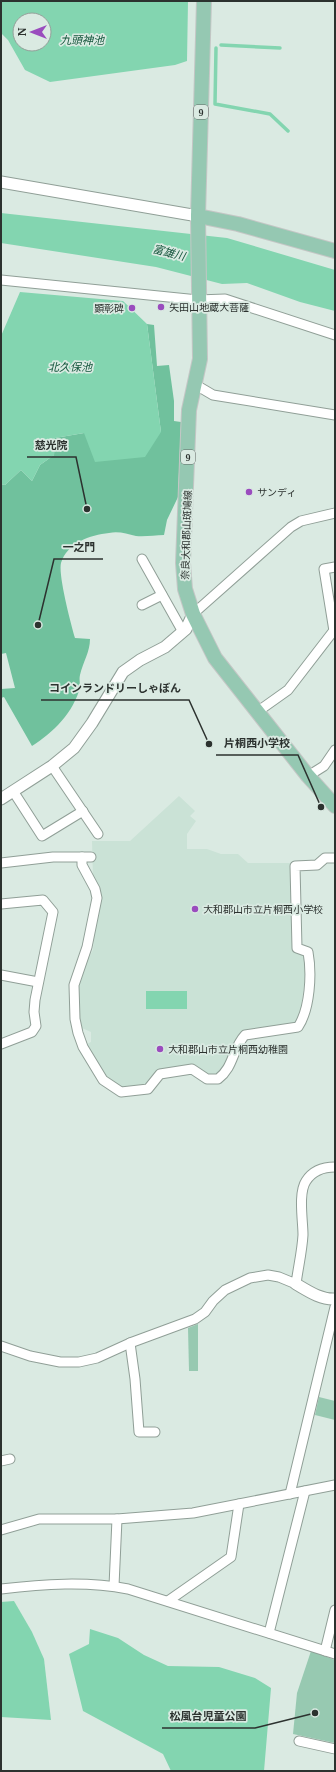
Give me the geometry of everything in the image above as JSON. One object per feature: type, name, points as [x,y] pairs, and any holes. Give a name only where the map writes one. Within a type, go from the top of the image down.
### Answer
[{"type":"main road","name":"奈良大和郡山斑鳩線","points":[[204,1],[198,219],[200,359],[196,385],[189,410],[183,563],[185,589],[193,614],[214,658],[308,776],[335,806]]},
{"type":"main road","points":[[198,219],[238,224],[335,251]]},
{"type":"street","points":[[1,182],[198,219]]},
{"type":"street","points":[[1,280],[225,299],[335,335]]},
{"type":"street","points":[[196,385],[213,395],[335,415]]},
{"type":"street","points":[[1,798],[16,796],[55,771],[92,723],[123,672],[140,660],[165,647],[183,632],[193,614],[291,527],[301,521],[335,513]]},
{"type":"street","points":[[142,559],[183,632]]},
{"type":"street","points":[[257,712],[288,690],[334,630],[324,569],[335,567]]},
{"type":"street","points":[[142,605],[162,595]]},
{"type":"street","points":[[308,776],[324,766],[335,750]]},
{"type":"street","points":[[55,771],[98,834]]},
{"type":"street","points":[[16,796],[42,836],[83,811]]},
{"type":"street","points":[[1,863],[53,857],[86,857],[82,865],[95,889],[97,898],[87,947],[77,971],[74,985],[75,1019],[83,1047],[98,1074],[103,1080],[121,1092],[148,1089],[160,1074],[192,1069],[207,1079],[218,1079],[227,1072],[240,1041],[245,1036],[298,1027],[305,1017],[311,968],[308,952],[297,948],[295,866],[317,865],[325,858],[335,858]]},
{"type":"street","points":[[1,904],[43,900],[53,912],[38,982],[34,1012],[36,1026],[32,1032],[1,1044]]},
{"type":"street","points":[[1,975],[38,982]]},
{"type":"street","points":[[296,1284],[302,1236],[302,1194],[306,1181],[314,1172],[325,1167],[335,1167]]},
{"type":"street","points":[[1,1346],[30,1356],[52,1360],[79,1362],[97,1358],[130,1343],[195,1319],[204,1312],[225,1290],[250,1278],[273,1276],[296,1284],[311,1293],[329,1300],[335,1299]]},
{"type":"street","points":[[290,1494],[332,1336],[335,1307]]},
{"type":"street","points":[[130,1343],[135,1379],[139,1432],[154,1432]]},
{"type":"street","points":[[1,1530],[39,1519],[117,1519],[194,1513],[335,1485]]},
{"type":"street","points":[[269,1633],[305,1491]]},
{"type":"street","points":[[168,1601],[231,1557],[239,1504]]},
{"type":"street","points":[[114,1586],[117,1519]]},
{"type":"street","points":[[1,1589],[36,1585],[114,1586],[168,1601],[335,1654]]},
{"type":"street","points":[[325,1650],[335,1610]]},
{"type":"street","points":[[299,1740],[335,1749]]},
{"type":"shaded area","points":[[147,324],[154,325],[157,366],[169,365],[174,401],[174,421],[181,422],[178,497],[167,520],[164,535],[136,536],[116,532],[102,534],[80,541],[68,550],[64,556],[61,563],[61,578],[75,638],[90,639],[90,644],[80,675],[80,687],[73,705],[62,721],[48,735],[32,746],[4,697],[1,698],[1,689],[15,688],[6,653],[1,654],[1,484],[5,485],[21,470],[32,481],[40,465],[54,455],[55,438],[84,433],[161,432]]},
{"type":"shaded area","name":"大和郡山市立片桐西小学校","points":[[179,796],[195,811],[190,816],[196,821],[187,834],[187,849],[207,849],[221,854],[238,854],[248,863],[290,863],[292,951],[304,954],[305,975],[300,1017],[294,1026],[243,1034],[228,1064],[219,1075],[209,1075],[192,1068],[159,1071],[146,1088],[121,1087],[102,1074],[85,1045],[91,1042],[91,1032],[82,1028],[78,1008],[77,987],[84,966],[93,950],[95,923],[102,896],[100,889],[93,878],[92,841],[130,841]]},
{"type":"shaded area","points":[[198,1324],[198,1371],[189,1371],[188,1328]]},
{"type":"shaded area","points":[[319,1397],[335,1401],[335,1420],[315,1415]]},
{"type":"shaded area","points":[[311,1651],[335,1660],[335,1743],[293,1734],[297,1693]]},
{"type":"water","name":"九頭神池","points":[[1,1],[188,1],[187,61],[175,65],[50,82],[25,70],[15,52],[52,52],[52,12],[12,12],[12,47],[1,33]]},
{"type":"water","name":"富雄川","points":[[1,213],[227,238],[335,270],[335,311],[300,302],[247,283],[222,284],[156,267],[1,243]]},
{"type":"water","name":"北久保池","points":[[20,292],[123,301],[147,324],[161,432],[145,457],[95,462],[84,433],[55,438],[54,455],[40,465],[32,481],[21,470],[5,485],[1,484],[1,336]]},
{"type":"water","points":[[146,991],[187,991],[187,1009],[146,1009]]},
{"type":"water","points":[[14,1601],[32,1632],[44,1659],[51,1720],[1,1717],[1,1602]]},
{"type":"water","points":[[90,1629],[118,1638],[144,1655],[168,1666],[219,1667],[255,1678],[271,1688],[264,1771],[171,1771],[163,1754],[83,1711],[69,1654],[89,1644]]},
{"type":"waterway","points":[[221,45],[280,48]]},
{"type":"waterway","points":[[216,48],[215,104],[270,114],[288,131]]},
{"type":"place","name":"矢田山地蔵大菩薩","points":[[161,307]]},
{"type":"place","name":"顕彰碑","points":[[132,308]]},
{"type":"place","name":"サンディ","points":[[249,492]]},
{"type":"place","name":"慈光院","points":[[87,509]]},
{"type":"place","name":"一之門","points":[[38,625]]},
{"type":"place","name":"コインランドリーしゃぼん","points":[[209,744]]},
{"type":"place","name":"片桐西小学校","points":[[321,807]]},
{"type":"place","name":"大和郡山市立片桐西小学校","points":[[195,909]]},
{"type":"place","name":"大和郡山市立片桐西幼稚園","points":[[160,1049]]},
{"type":"place","name":"松風台児童公園","points":[[315,1713]]}]
